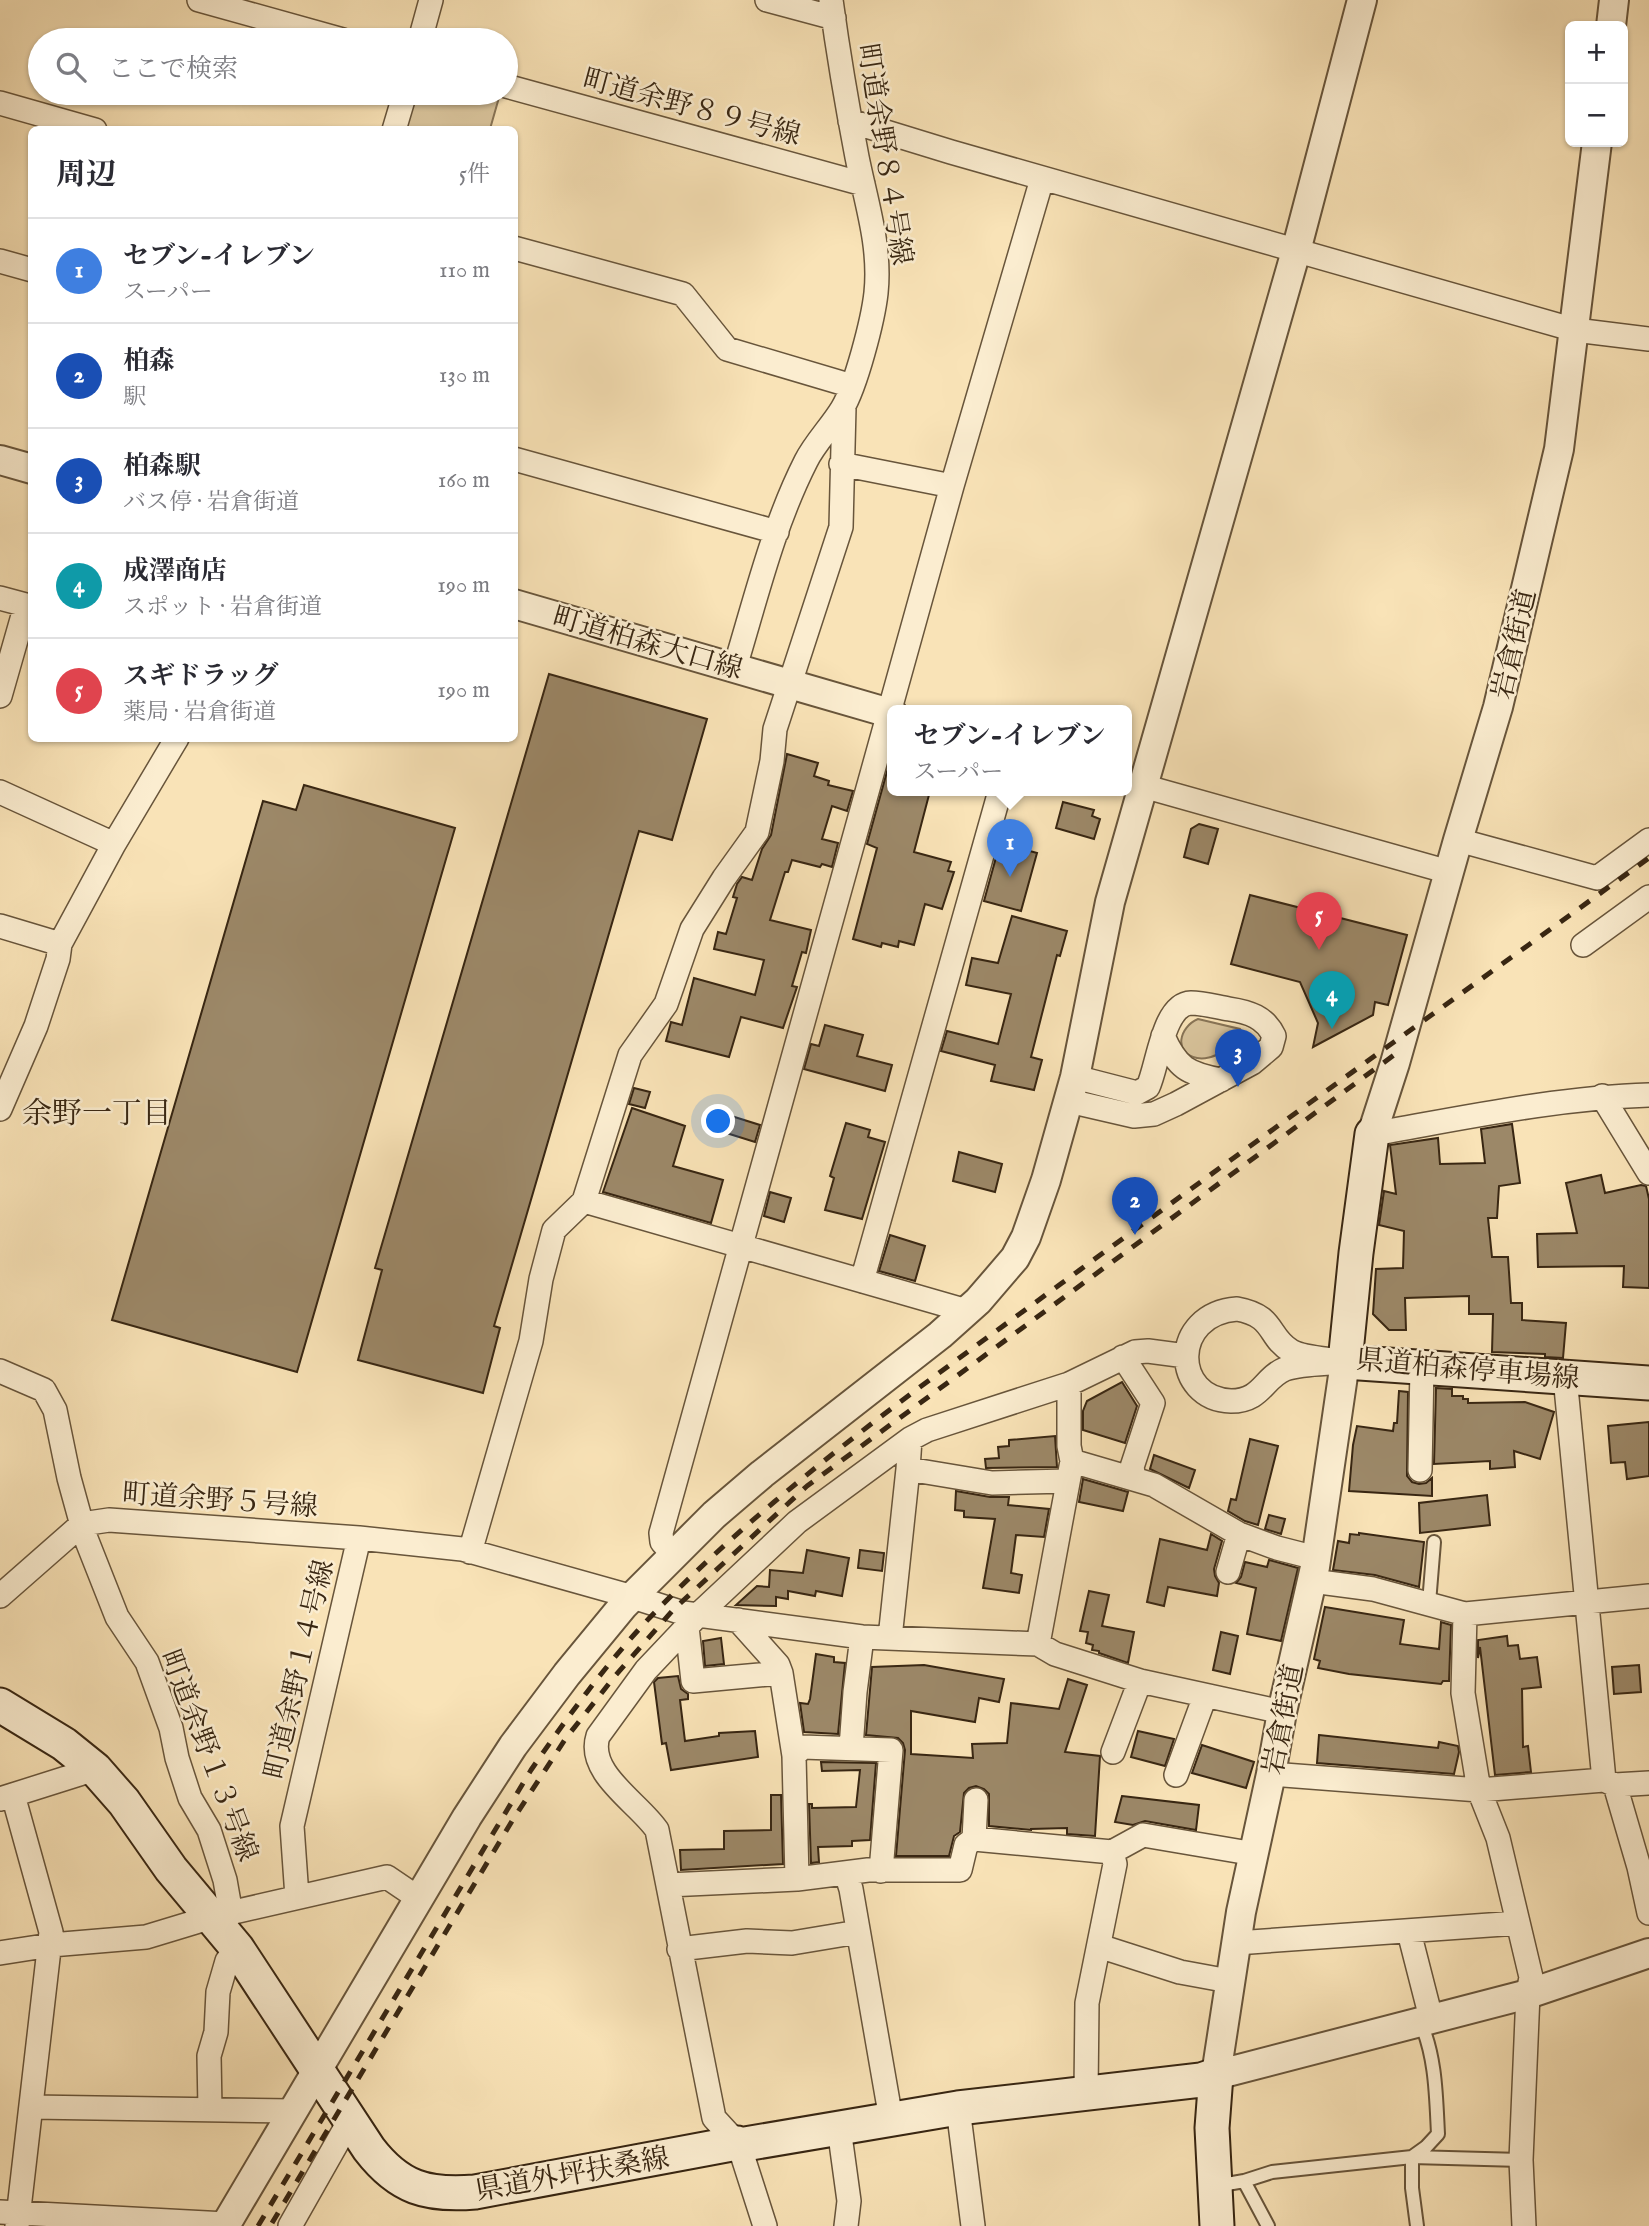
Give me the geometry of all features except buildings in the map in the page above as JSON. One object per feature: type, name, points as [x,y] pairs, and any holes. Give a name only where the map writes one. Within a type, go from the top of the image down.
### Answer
[{"type":"main road","name":"県道柏森停車場線","points":[[1372,1134],[1345,1362],[1649,1383]]},
{"type":"main road","name":"県道外坪扶桑線","points":[[0,1705],[64,1744],[95,1769],[124,1802],[171,1869],[222,1916],[237,1948],[382,2166],[411,2186],[442,2194],[475,2192],[738,2144],[958,2108],[1201,2080],[1216,2075]]},
{"type":"main road","points":[[1216,2075],[1212,2128],[1229,2183],[1217,2226]]},
{"type":"street","points":[[199,0],[300,28]]},
{"type":"street","points":[[423,28],[431,0]]},
{"type":"street","points":[[767,0],[832,9]]},
{"type":"street","points":[[95,1769],[6,1797],[51,1932],[32,2107],[12,2217],[225,2225],[467,1817],[567,1674],[632,1597],[673,1555],[762,1474],[871,1391],[967,1311],[1015,1258],[1026,1237],[1046,1180],[1072,1089],[1135,784],[1296,251],[1362,0]]},
{"type":"street","points":[[1612,21],[1614,0]]},
{"type":"street","name":"町道余野８４号線","points":[[735,667],[777,532],[806,460],[848,397],[872,319],[877,257],[870,208],[850,121],[832,9]]},
{"type":"street","name":"町道余野８９号線","points":[[518,89],[863,184]]},
{"type":"street","points":[[0,103],[81,126]]},
{"type":"street","points":[[395,126],[401,105]]},
{"type":"street","points":[[850,121],[1575,330],[1649,339]]},
{"type":"street","name":"岩倉街道","points":[[1372,1134],[1498,707],[1559,449],[1596,147]]},
{"type":"street","points":[[893,705],[1042,178]]},
{"type":"street","points":[[466,1550],[531,1341],[541,1279],[554,1230],[584,1202],[630,1055],[666,1004],[692,929],[724,877],[757,832],[786,681],[841,527],[841,464],[848,397],[727,349],[683,294],[518,249]]},
{"type":"street","points":[[0,261],[28,269]]},
{"type":"street","points":[[0,460],[28,468]]},
{"type":"street","points":[[518,460],[777,532]]},
{"type":"street","points":[[841,464],[953,486]]},
{"type":"street","points":[[0,598],[26,605],[0,696]]},
{"type":"street","name":"町道柏森大口線","points":[[518,605],[786,681],[887,713]]},
{"type":"street","points":[[673,1555],[662,1542],[661,1533],[887,728]]},
{"type":"street","points":[[0,1109],[36,1026],[58,959],[60,944],[114,844],[175,742]]},
{"type":"street","points":[[1135,784],[1449,872]]},
{"type":"street","points":[[0,792],[114,844]]},
{"type":"street","points":[[862,1280],[999,796]]},
{"type":"street","points":[[1458,839],[1597,878],[1649,840]]},
{"type":"street","points":[[1583,946],[1649,897]]},
{"type":"street","points":[[0,926],[60,944]]},
{"type":"street","points":[[1189,1003],[1238,1010],[1262,1018],[1274,1036],[1270,1047],[1252,1063],[1154,1114],[1134,1116],[1072,1089],[1137,1093],[1148,1087],[1163,1037],[1177,1008],[1189,1003]]},
{"type":"street","points":[[1163,1037],[1181,1066],[1194,1075],[1221,1080]]},
{"type":"street","points":[[1372,1134],[1601,1096],[1649,1095]]},
{"type":"street","points":[[1601,1096],[1649,1172]]},
{"type":"street","points":[[584,1202],[967,1311]]},
{"type":"street","points":[[1237,1309],[1248,1311],[1266,1322],[1292,1352],[1345,1362],[1285,1369],[1272,1378],[1261,1391],[1230,1401],[1205,1393],[1190,1374],[1186,1356],[1193,1332],[1203,1320],[1223,1310],[1237,1309]]},
{"type":"street","points":[[765,2226],[738,2144],[714,2118],[657,1830],[602,1769],[596,1743],[608,1720],[646,1670],[693,1620],[797,1522],[910,1439],[927,1430],[1069,1384],[1135,1352],[1186,1356]]},
{"type":"street","points":[[1123,1357],[1153,1404],[1132,1467],[1134,1479]]},
{"type":"street","name":"岩倉街道","points":[[1216,2075],[1236,1943],[1282,1712],[1314,1569],[1345,1362]]},
{"type":"street","points":[[1420,1470],[1422,1367]]},
{"type":"street","name":"町道余野１３号線","points":[[0,1371],[44,1390],[55,1410],[82,1524],[117,1616],[147,1662],[171,1728],[190,1798],[209,1830],[225,1880],[222,1916]]},
{"type":"street","points":[[1565,1377],[1587,1603],[1609,1782],[1639,1867],[1649,1913]]},
{"type":"street","points":[[1069,1384],[1069,1471],[1038,1644],[1055,1654],[1140,1681],[1282,1712]]},
{"type":"street","points":[[890,1638],[910,1439]]},
{"type":"street","points":[[908,1469],[992,1483],[1069,1471],[1134,1479],[1154,1485],[1239,1534],[1277,1548],[1314,1569],[1373,1589],[1465,1614],[1649,1596]]},
{"type":"street","name":"町道余野５号線","points":[[0,1596],[82,1524],[109,1520],[359,1538],[466,1550],[632,1597],[693,1620],[738,1620],[862,1637],[1038,1644]]},
{"type":"street","points":[[1228,1572],[1239,1534]]},
{"type":"street","name":"町道余野１４号線","points":[[297,1898],[292,1826],[359,1538]]},
{"type":"street","points":[[1465,1614],[1463,1693],[1479,1790],[1498,1838],[1531,1977],[1521,2160],[1524,2226]]},
{"type":"street","points":[[693,1620],[693,1681],[781,1673]]},
{"type":"street","points":[[738,1620],[778,1665],[781,1673],[794,1756],[797,1879]]},
{"type":"street","points":[[851,1748],[862,1637]]},
{"type":"street","points":[[1113,1752],[1140,1681]]},
{"type":"street","points":[[1176,1775],[1205,1696]]},
{"type":"street","points":[[794,1756],[802,1747],[891,1750],[881,1871]]},
{"type":"street","points":[[1271,1774],[1479,1790],[1609,1782],[1649,1783]]},
{"type":"street","points":[[974,1839],[976,1800]]},
{"type":"street","points":[[668,1885],[797,1879],[868,1870],[960,1870],[966,1845],[974,1839],[1112,1852],[1143,1835],[1255,1854]]},
{"type":"street","points":[[1086,2093],[1087,2003],[1115,1864],[1112,1852]]},
{"type":"street","points":[[846,1873],[891,2119]]},
{"type":"street","points":[[0,1954],[51,1945],[146,1937],[387,1877],[418,1898]]},
{"type":"street","points":[[1236,1943],[1518,1923]]},
{"type":"street","points":[[679,1949],[747,1941],[792,1943],[858,1931]]},
{"type":"street","points":[[1409,1932],[1426,2019]]},
{"type":"street","points":[[1099,1946],[1180,1972],[1229,1980]]},
{"type":"street","points":[[210,2109],[209,2056],[216,2032],[218,1992],[227,1961],[237,1948]]},
{"type":"street","points":[[1216,2075],[1528,1994],[1649,1954]]},
{"type":"street","points":[[32,2107],[292,2111]]},
{"type":"street","points":[[958,2108],[973,2226]]},
{"type":"street","points":[[290,2226],[350,2120]]},
{"type":"street","points":[[839,2128],[849,2201],[846,2226]]},
{"type":"lane","points":[[1429,1603],[1434,1542]]},
{"type":"lane","points":[[1412,2157],[1438,2134],[1426,2019]]},
{"type":"lane","points":[[1412,2157],[1416,2226]]},
{"type":"lane","points":[[1268,2226],[1229,2183],[1272,2172],[1412,2157],[1521,2160]]},
{"type":"shaded area","points":[[409,105],[497,105],[491,126],[403,126]]},
{"type":"shaded area","points":[[1198,1019],[1240,1029],[1244,1042],[1208,1058],[1189,1055],[1184,1051],[1181,1040],[1186,1028]]},
{"type":"railway","points":[[258,2226],[531,1770],[593,1684],[663,1604],[760,1514],[863,1430],[1649,858]]},
{"type":"railway","points":[[272,2223],[512,1821],[566,1738],[615,1676],[673,1610],[807,1486],[1394,1055]]},
{"type":"place","name":"セブン-イレブン","points":[[1010,877]]},
{"type":"place","name":"スギドラッグ","points":[[1319,950]]},
{"type":"place","name":"成澤商店","points":[[1332,1029]]},
{"type":"place","name":"柏森駅","points":[[1238,1087]]},
{"type":"place","name":"柏森","points":[[1135,1235]]},
{"type":"district","name":"余野一丁目","points":[[97,1113]]}]
